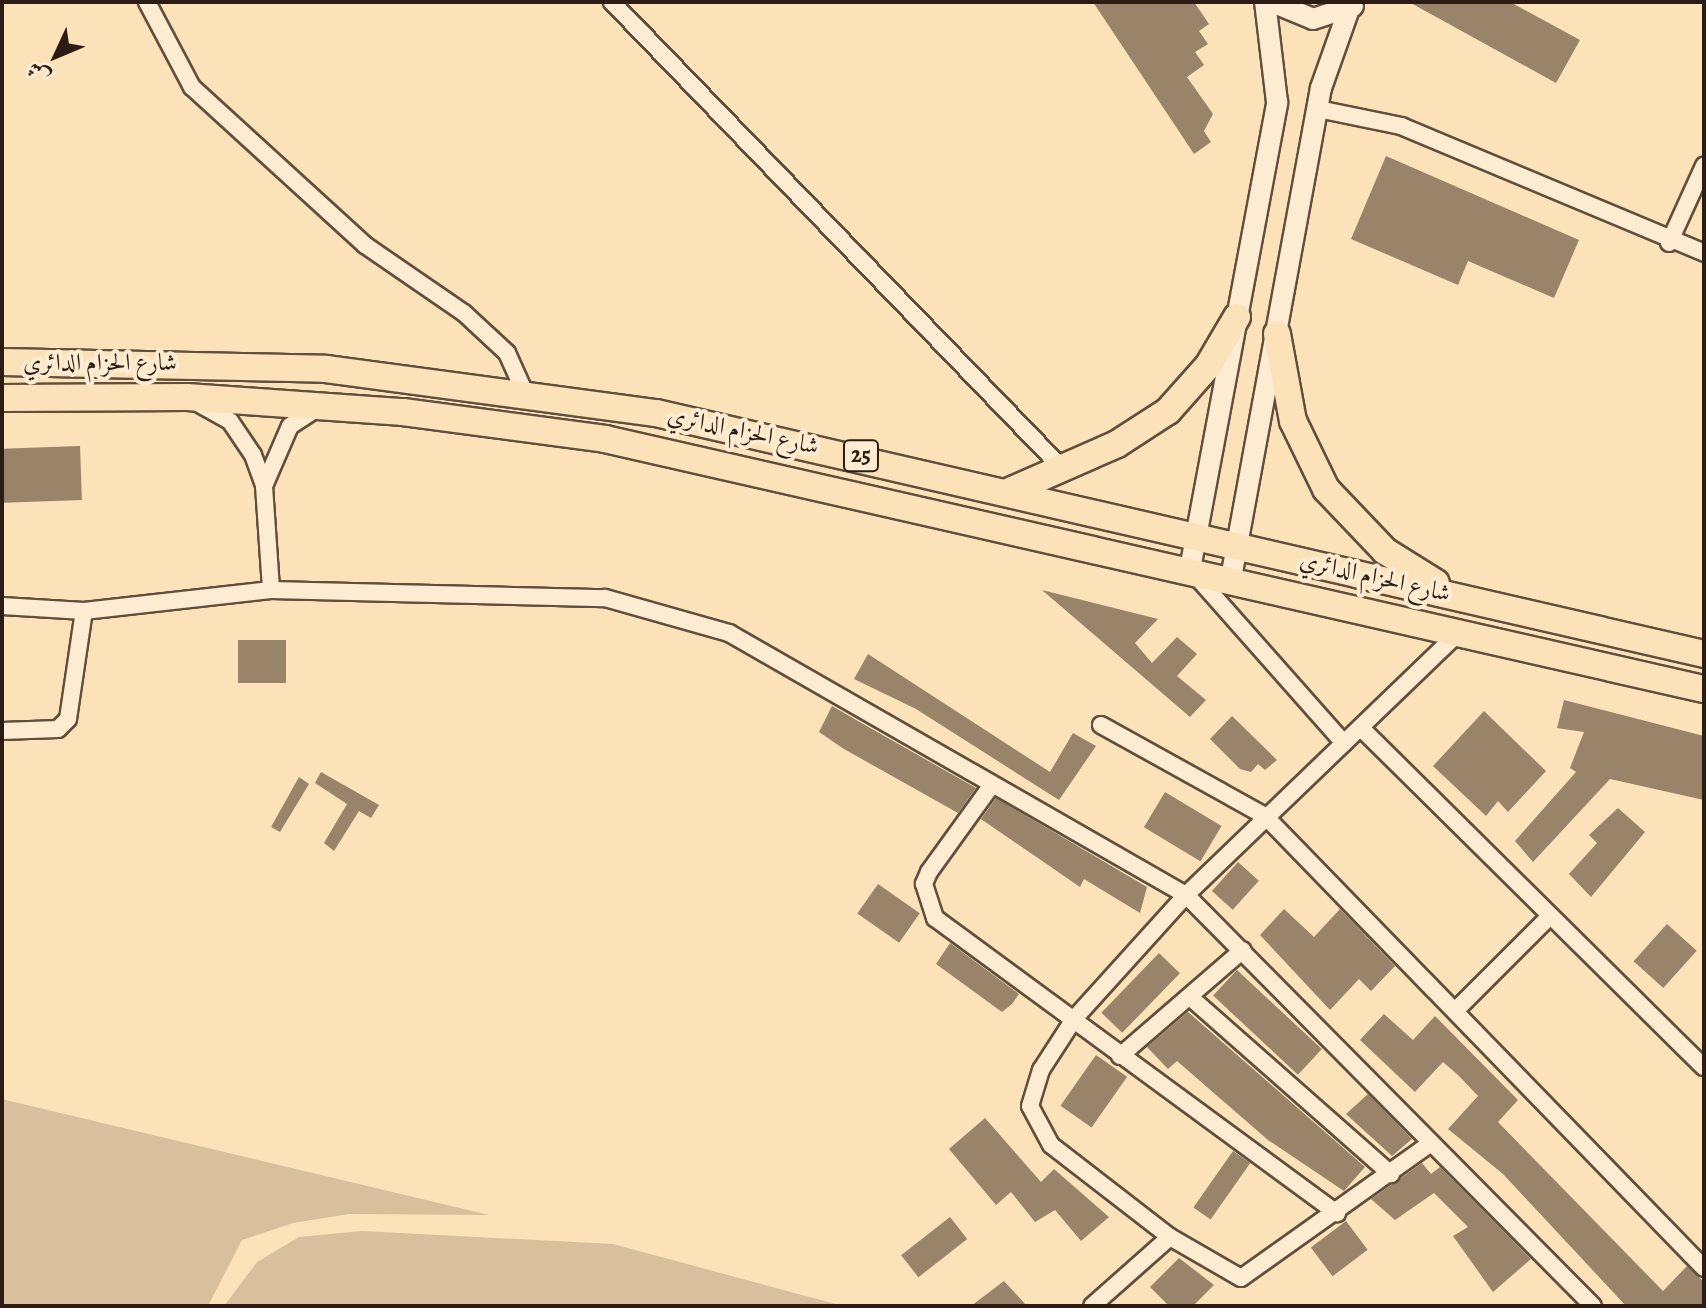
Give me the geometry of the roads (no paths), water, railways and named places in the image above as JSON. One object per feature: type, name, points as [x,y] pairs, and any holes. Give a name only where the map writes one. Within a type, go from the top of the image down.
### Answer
[{"type":"main road","points":[[1010,491],[1060,466],[1117,444],[1168,411],[1208,366],[1237,317]]},
{"type":"main road","points":[[1277,334],[1293,421],[1326,489],[1385,551],[1468,599]]},
{"type":"main road","name":"شارع الحزام الدائري","points":[[2,362],[326,369],[525,393],[760,432],[1704,654]]},
{"type":"main road","name":"شارع الحزام الدائري","points":[[2,398],[187,397],[321,406],[605,439],[1231,578],[1704,689]]},
{"type":"street","points":[[147,2],[192,87],[365,245],[464,313],[507,353],[525,393]]},
{"type":"street","points":[[612,2],[1060,466]]},
{"type":"street","points":[[1265,2],[1277,102],[1190,569],[1344,743]]},
{"type":"street","points":[[1272,2],[1313,19],[1353,6]]},
{"type":"street","points":[[1231,578],[1318,109],[1353,6]]},
{"type":"street","points":[[1318,109],[1401,126],[1669,243],[1704,253]]},
{"type":"street","points":[[1669,243],[1704,166]]},
{"type":"street","points":[[187,397],[230,421],[264,486],[271,590]]},
{"type":"street","points":[[264,486],[290,426],[321,406]]},
{"type":"street","points":[[2,606],[84,611],[271,590],[605,598],[685,616],[769,652],[991,786],[1186,895],[1593,1306]]},
{"type":"street","points":[[2,731],[58,729],[68,719],[84,611]]},
{"type":"street","points":[[1431,1143],[1337,1213],[1241,1278],[1170,1237],[1036,1126],[1030,1106],[1041,1070],[1074,1019],[1186,895],[1460,631]]},
{"type":"street","points":[[1101,725],[1265,816],[1457,1009],[1704,1268]]},
{"type":"street","points":[[1361,728],[1704,1067]]},
{"type":"street","points":[[991,786],[929,872],[926,899],[943,926],[1337,1213]]},
{"type":"street","points":[[1457,1009],[1549,917]]},
{"type":"street","points":[[1120,1056],[1243,950]]},
{"type":"street","points":[[1190,997],[1391,1174]]},
{"type":"street","points":[[1092,1306],[1170,1237]]}]
